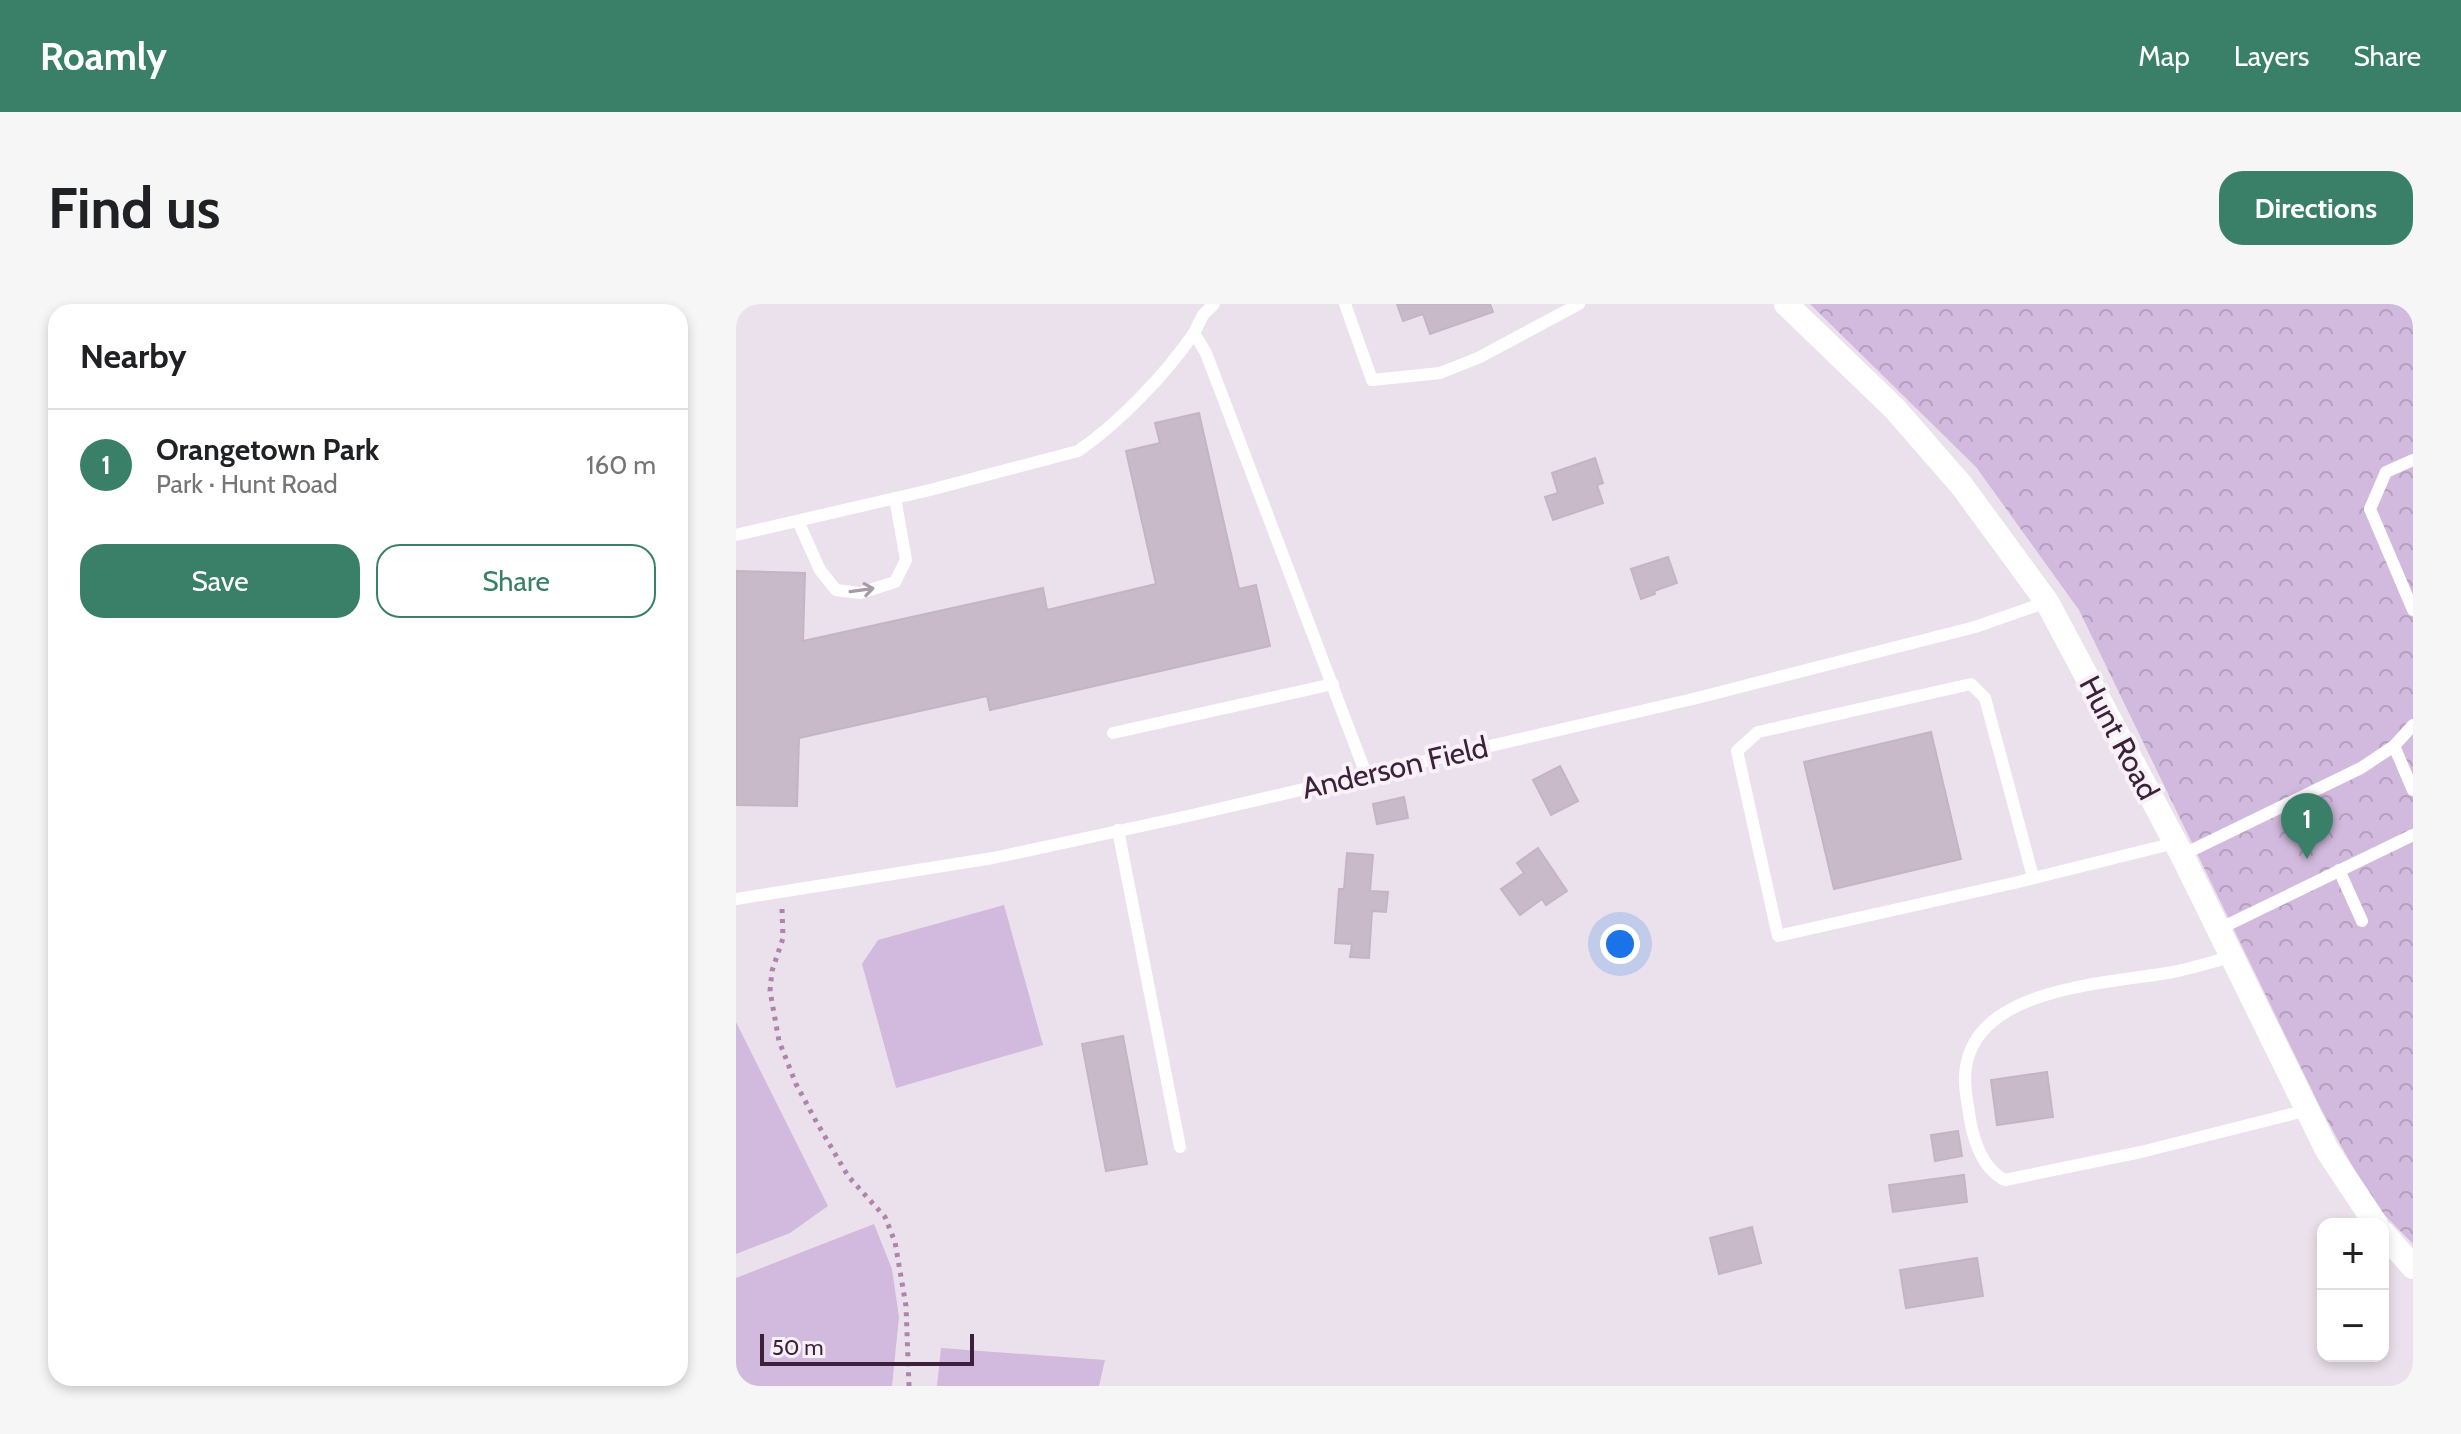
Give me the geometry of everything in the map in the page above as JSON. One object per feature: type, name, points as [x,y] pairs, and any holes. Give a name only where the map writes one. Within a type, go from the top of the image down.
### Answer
[{"type":"street","name":"Hunt Road","points":[[1786,304],[1895,409],[1999,535],[2047,602],[2233,956],[2327,1150],[2372,1218]]},
{"type":"street","points":[[2389,1240],[2413,1267]]},
{"type":"lane","points":[[736,535],[1078,451],[1098,437],[1178,356],[1203,315],[1214,304]]},
{"type":"lane","points":[[1345,304],[1372,380],[1440,373],[1478,358],[1579,304]]},
{"type":"lane","points":[[1194,333],[1206,353],[1366,774]]},
{"type":"lane","points":[[2413,460],[2386,472],[2370,509],[2413,610]]},
{"type":"lane","points":[[798,521],[820,570],[836,590],[860,593],[895,582],[906,560],[895,498]]},
{"type":"lane","name":"Anderson Field","points":[[736,899],[993,858],[1366,774],[1697,698],[1975,627],[2047,602]]},
{"type":"lane","points":[[1113,733],[1333,684]]},
{"type":"lane","points":[[2033,877],[1985,698],[1971,684],[1758,732],[1737,751],[1778,936],[2033,877],[2178,849],[2361,768],[2394,746],[2413,725]]},
{"type":"lane","points":[[2394,746],[2413,790]]},
{"type":"lane","points":[[1118,830],[1180,1147]]},
{"type":"lane","points":[[2219,929],[2413,835]]},
{"type":"lane","points":[[2339,870],[2362,921]]},
{"type":"lane","points":[[2233,956],[2172,972],[2107,981],[2052,994],[2021,1003],[2001,1014],[1983,1031],[1969,1055],[1964,1081],[1969,1115],[1984,1161],[1997,1176],[2005,1180],[2141,1152],[2308,1110]]},
{"type":"path","points":[[782,892],[783,938],[772,971],[770,991],[779,1041],[796,1084],[817,1123],[848,1176],[885,1217],[895,1242],[906,1306],[909,1386]]},
{"type":"green space","points":[[1810,304],[2413,304],[2413,1244],[2372,1202],[2321,1109],[2079,610],[1976,467]]},
{"type":"green space","points":[[1004,905],[1043,1045],[896,1088],[862,964],[878,940]]},
{"type":"green space","points":[[736,1022],[828,1206],[790,1233],[736,1254]]},
{"type":"green space","points":[[874,1224],[892,1269],[899,1317],[892,1386],[736,1386],[736,1278]]},
{"type":"green space","points":[[941,1348],[1105,1360],[1099,1386],[937,1386]]},
{"type":"building","points":[[1397,304],[1490,304],[1493,312],[1430,334],[1423,314],[1403,321]]},
{"type":"building","points":[[1199,413],[1239,589],[1256,585],[1270,646],[990,710],[987,696],[799,738],[797,806],[736,805],[736,571],[805,573],[803,641],[1043,588],[1047,610],[1156,584],[1126,451],[1160,443],[1155,423]]},
{"type":"building","points":[[1595,458],[1603,483],[1597,485],[1603,503],[1553,520],[1545,497],[1558,493],[1552,473]]},
{"type":"building","points":[[1668,557],[1677,583],[1641,599],[1631,569]]},
{"type":"building","points":[[1931,732],[1961,859],[1834,889],[1804,762]]},
{"type":"building","points":[[1560,766],[1578,801],[1551,815],[1533,780]]},
{"type":"building","points":[[1404,797],[1408,818],[1377,824],[1373,804]]},
{"type":"building","points":[[1538,848],[1567,891],[1546,905],[1542,899],[1520,915],[1501,889],[1524,873],[1517,863]]},
{"type":"building","points":[[1347,853],[1373,855],[1370,891],[1388,892],[1386,912],[1372,911],[1369,958],[1350,957],[1352,944],[1335,943],[1339,889],[1344,889]]},
{"type":"building","points":[[1123,1036],[1147,1164],[1106,1171],[1082,1044]]},
{"type":"building","points":[[2047,1072],[2053,1117],[1997,1125],[1991,1080]]},
{"type":"building","points":[[1958,1131],[1962,1156],[1935,1161],[1931,1135]]},
{"type":"building","points":[[1964,1175],[1967,1202],[1893,1212],[1889,1185]]},
{"type":"building","points":[[1752,1227],[1761,1263],[1719,1274],[1710,1238]]},
{"type":"building","points":[[1977,1258],[1983,1296],[1906,1308],[1900,1270]]},
{"type":"place","name":"Orangetown Park","points":[[2307,859]]}]
